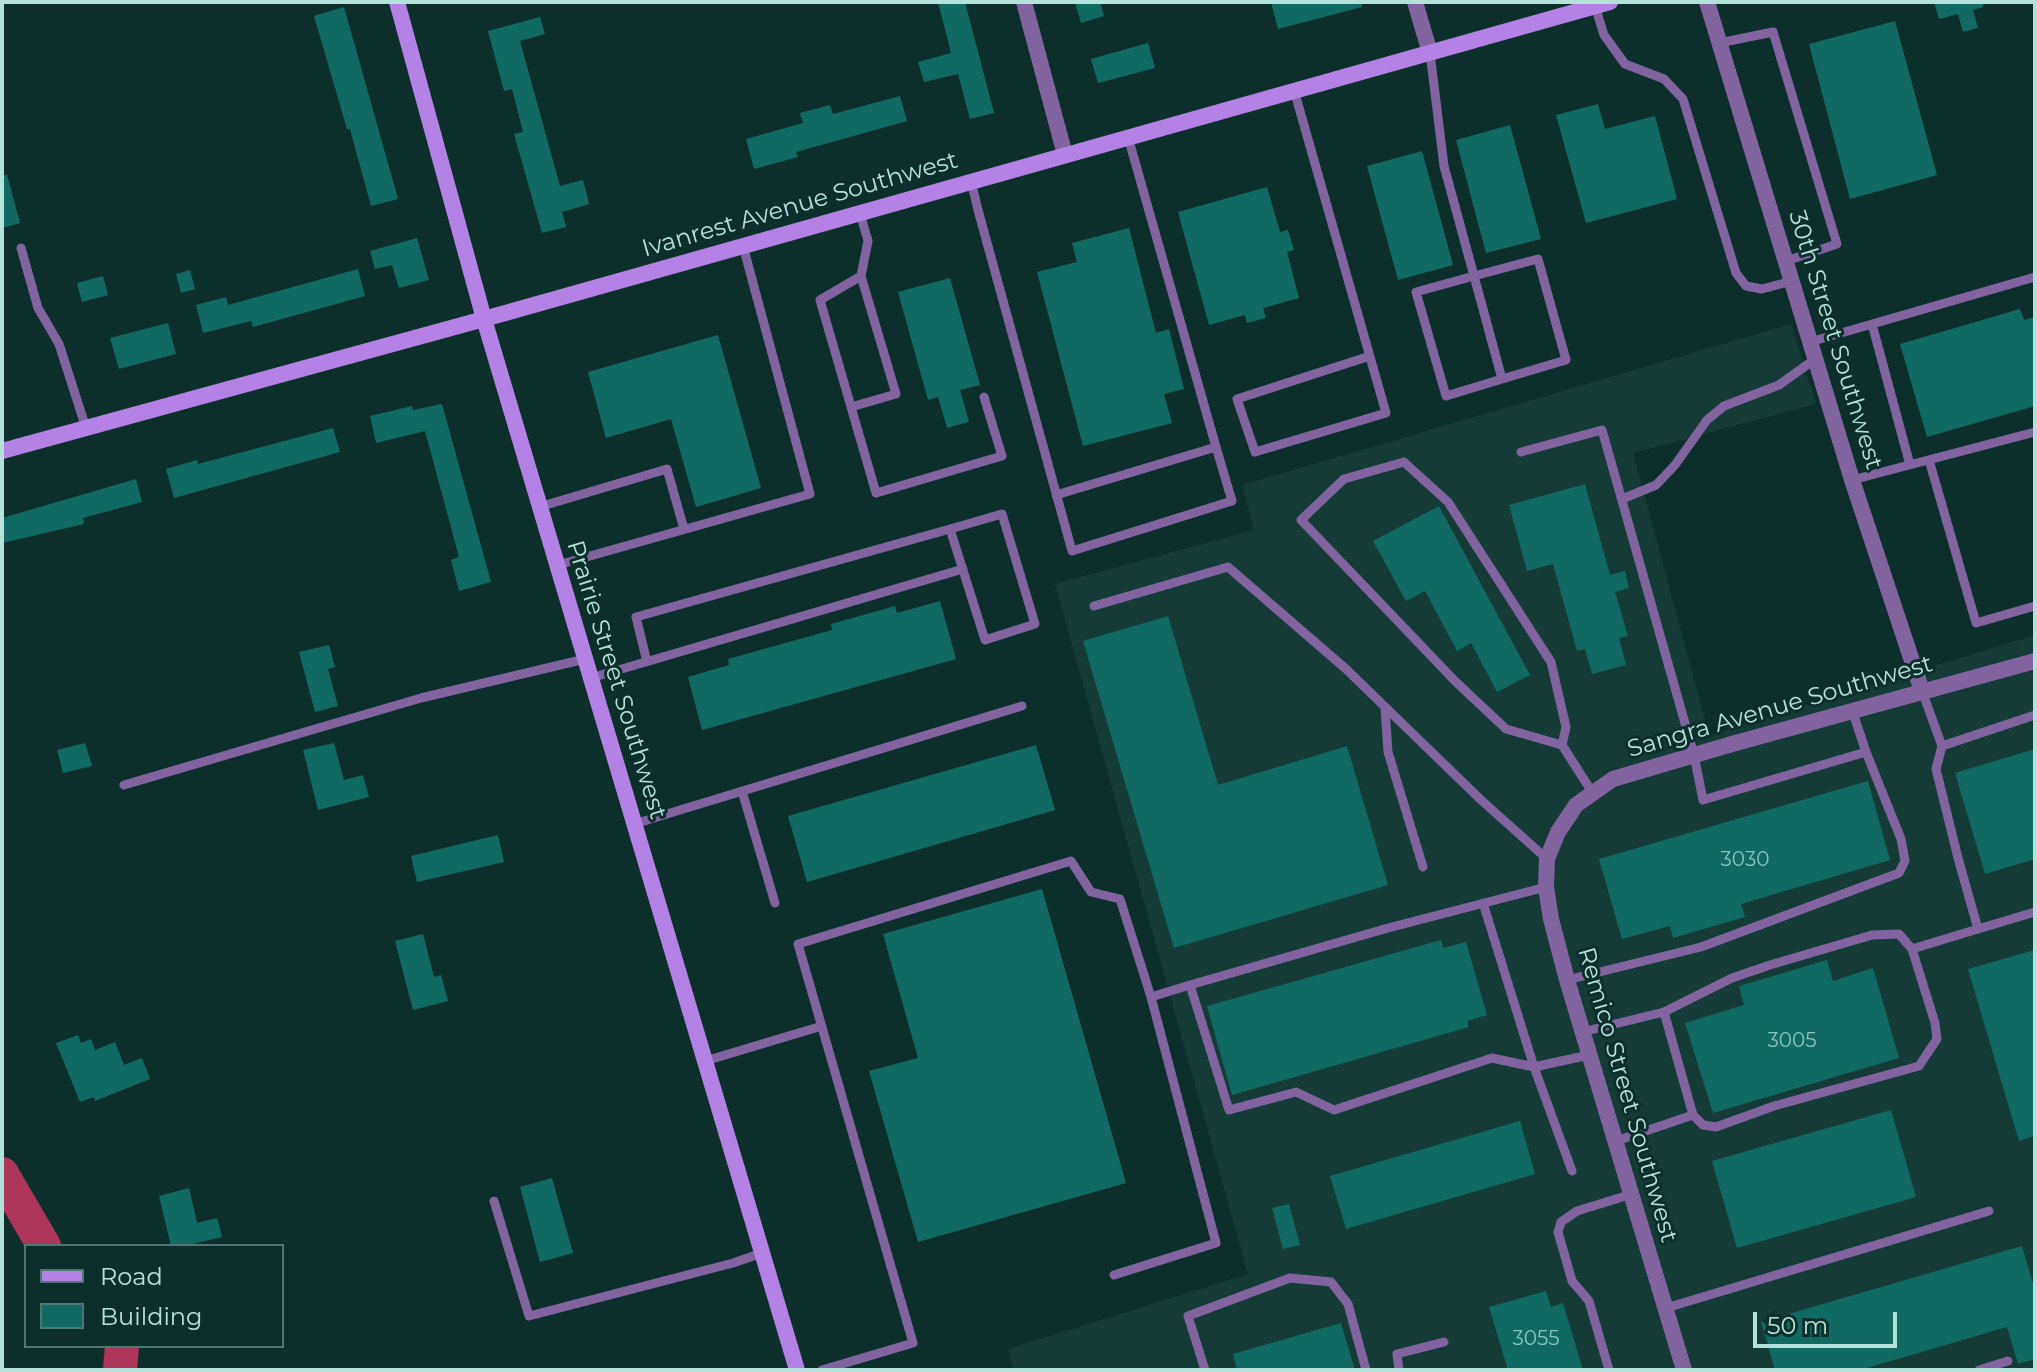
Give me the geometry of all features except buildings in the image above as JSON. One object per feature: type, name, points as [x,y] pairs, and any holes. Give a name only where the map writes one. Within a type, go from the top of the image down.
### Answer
[{"type":"street","name":"Prairie Street Southwest","points":[[397,2],[484,319],[797,1370]]},
{"type":"street","points":[[1024,2],[1065,155]]},
{"type":"street","points":[[1415,2],[1430,53]]},
{"type":"street","name":"30th Street Southwest","points":[[1707,2],[1852,480],[1922,691]]},
{"type":"street","name":"Ivanrest Avenue Southwest","points":[[2,451],[484,319],[1603,4]]},
{"type":"street","name":"Sangra Avenue Southwest","points":[[1558,832],[1576,805],[1613,779],[2035,661]]},
{"type":"street","name":"Remico Street Southwest","points":[[1558,832],[1547,859],[1546,887],[1567,980],[1684,1370]]},
{"type":"lane","points":[[1603,4],[1604,35],[1625,64],[1664,79],[1683,99],[1736,273],[1746,286],[1762,289],[1792,281]]},
{"type":"lane","points":[[1719,43],[1773,32],[1837,244],[1786,261]]},
{"type":"lane","points":[[1430,53],[1444,166],[1502,379]]},
{"type":"lane","points":[[1294,90],[1370,356],[1386,413],[1255,452],[1237,399],[1370,356]]},
{"type":"lane","points":[[971,181],[1072,551],[1232,501],[1128,137]]},
{"type":"lane","points":[[851,407],[896,394],[861,276],[868,241],[860,213]]},
{"type":"lane","points":[[558,565],[810,494],[743,246]]},
{"type":"lane","points":[[21,248],[38,308],[59,344],[86,428]]},
{"type":"lane","points":[[1538,259],[1566,360],[1502,379],[1446,396],[1416,292],[1538,259]]},
{"type":"lane","points":[[861,276],[820,300],[876,493],[1002,456],[984,397]]},
{"type":"lane","points":[[1622,499],[1656,485],[1675,465],[1707,420],[1724,406],[1779,385],[1813,350],[1872,324],[2035,277]]},
{"type":"lane","points":[[1872,324],[1910,465]]},
{"type":"lane","points":[[1521,452],[1602,430],[1694,755],[1703,800],[1866,752]]},
{"type":"lane","points":[[1852,480],[2035,432]]},
{"type":"lane","points":[[1056,495],[1216,447]]},
{"type":"lane","points":[[1929,460],[1976,623],[2035,606]]},
{"type":"lane","points":[[1562,745],[1566,727],[1551,662],[1448,502],[1404,462],[1344,479],[1301,520],[1455,681],[1506,729],[1562,745],[1592,792]]},
{"type":"lane","points":[[539,507],[667,469],[684,529]]},
{"type":"lane","points":[[647,662],[636,617],[1002,514],[1035,624],[985,640],[950,529]]},
{"type":"lane","points":[[1094,606],[1228,567],[1346,669],[1480,799],[1547,859]]},
{"type":"lane","points":[[591,678],[963,569]]},
{"type":"lane","points":[[124,785],[421,698],[585,659]]},
{"type":"lane","points":[[1922,691],[1942,746],[1936,769],[1978,929]]},
{"type":"lane","points":[[634,824],[1022,706]]},
{"type":"lane","points":[[1385,707],[1388,752],[1423,867]]},
{"type":"lane","points":[[1567,980],[1701,947],[1899,873],[1905,861],[1901,839],[1852,710]]},
{"type":"lane","points":[[1942,746],[2035,715]]},
{"type":"lane","points":[[742,791],[775,903]]},
{"type":"lane","points":[[822,1370],[913,1343],[798,944],[1071,861],[1091,892],[1120,899],[1151,997],[1216,1243],[1114,1275]]},
{"type":"lane","points":[[1151,997],[1546,887]]},
{"type":"lane","points":[[1483,903],[1534,1067],[1572,1171]]},
{"type":"lane","points":[[1912,949],[2035,912]]},
{"type":"lane","points":[[1582,1032],[1664,1012],[1732,978],[1872,935],[1899,934],[1912,949],[1937,1039],[1919,1066],[1774,1106],[1716,1127],[1703,1125],[1693,1115],[1664,1012]]},
{"type":"lane","points":[[1190,985],[1229,1110],[1296,1092],[1334,1110],[1492,1058],[1534,1067],[1589,1055]]},
{"type":"lane","points":[[705,1061],[822,1026]]},
{"type":"lane","points":[[1616,1141],[1693,1115]]},
{"type":"lane","points":[[1609,1370],[1589,1301],[1572,1281],[1558,1232],[1561,1222],[1577,1211],[1632,1194]]},
{"type":"lane","points":[[494,1201],[529,1316],[762,1253]]},
{"type":"lane","points":[[1666,1308],[1989,1211]]},
{"type":"lane","points":[[1205,1370],[1188,1316],[1290,1278],[1331,1282],[1348,1304],[1366,1370]]},
{"type":"lane","points":[[1399,1370],[1397,1354],[1444,1342]]},
{"type":"lane","points":[[1979,1370],[2008,1361]]},
{"type":"shaded area","points":[[1791,324],[1816,404],[1633,453],[1709,735],[2035,635],[2035,1370],[1014,1370],[1008,1349],[1248,1274],[1055,584],[1254,530],[1242,485]]},
{"type":"waterway","points":[[2,1174],[43,1244]]},
{"type":"waterway","points":[[120,1370],[122,1348]]}]
